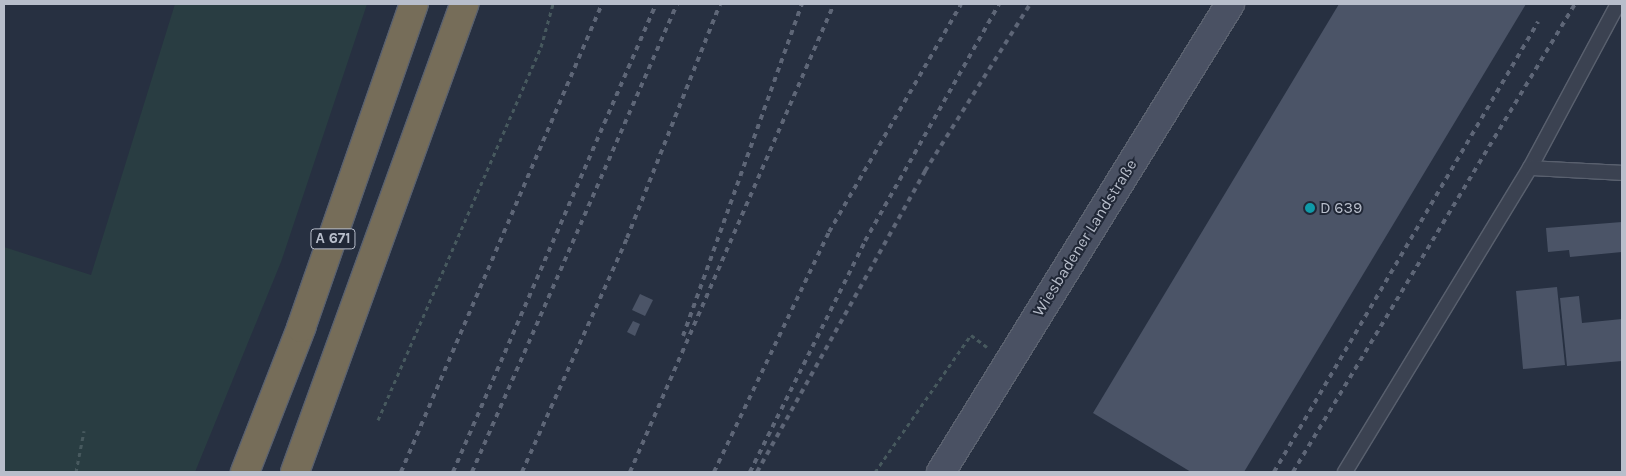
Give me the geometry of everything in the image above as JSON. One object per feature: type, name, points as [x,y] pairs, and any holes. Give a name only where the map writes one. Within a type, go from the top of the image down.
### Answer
[{"type":"highway","name":"A 671","points":[[245,472],[301,328],[414,4]]},
{"type":"highway","name":"A 671","points":[[294,472],[464,4]]},
{"type":"main road","name":"Wiesbadener Landstraße","points":[[941,472],[1230,4]]},
{"type":"lane","points":[[1345,472],[1530,168],[1618,4]]},
{"type":"lane","points":[[1530,168],[1622,173]]},
{"type":"path","points":[[378,420],[541,47],[553,4]]},
{"type":"path","points":[[875,472],[971,335]]},
{"type":"path","points":[[76,472],[84,431]]},
{"type":"green space","points":[[175,4],[367,4],[281,262],[195,472],[4,472],[4,247],[91,275]]},
{"type":"building","name":"D 639","points":[[1339,4],[1526,4],[1244,472],[1191,472],[1093,413]]},
{"type":"building","points":[[1622,222],[1622,252],[1570,257],[1569,250],[1548,252],[1546,228]]},
{"type":"building","points":[[1557,287],[1565,365],[1523,369],[1516,291]]},
{"type":"building","points":[[640,294],[653,300],[645,316],[632,310]]},
{"type":"building","points":[[1579,296],[1582,323],[1622,319],[1622,361],[1567,366],[1560,298]]},
{"type":"building","points":[[633,321],[640,324],[635,336],[627,332]]},
{"type":"railway","points":[[401,472],[602,4]]},
{"type":"railway","points":[[453,472],[656,4]]},
{"type":"railway","points":[[472,472],[677,4]]},
{"type":"railway","points":[[522,472],[627,238],[720,4]]},
{"type":"railway","points":[[683,336],[802,4]]},
{"type":"railway","points":[[630,472],[834,4]]},
{"type":"railway","points":[[714,472],[829,232],[961,4]]},
{"type":"railway","points":[[750,472],[865,241],[999,4]]},
{"type":"railway","points":[[757,472],[925,171],[1030,4]]},
{"type":"railway","points":[[1293,472],[1575,4]]},
{"type":"railway","points":[[1274,472],[1538,22]]},
{"type":"place","name":"D 639","points":[[1310,208]]}]
